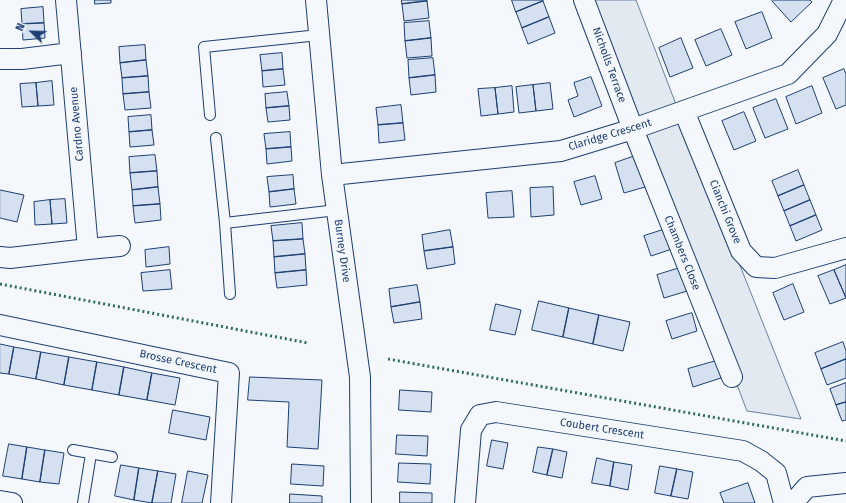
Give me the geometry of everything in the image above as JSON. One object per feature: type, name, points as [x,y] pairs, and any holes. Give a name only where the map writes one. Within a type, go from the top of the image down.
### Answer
[{"type":"street","name":"Cardno Avenue","points":[[66,0],[88,249]]},
{"type":"street","name":"Burney Drive","points":[[316,0],[332,175],[360,377],[361,503]]},
{"type":"street","name":"Nicholls Terrace","points":[[584,0],[633,129]]},
{"type":"street","name":"Claridge Crescent","points":[[332,175],[561,151],[633,129],[788,74],[827,34],[844,0]]},
{"type":"street","points":[[0,59],[22,59],[71,53]]},
{"type":"street","name":"Cianchi Grove","points":[[684,111],[741,251],[756,267],[775,268],[846,248]]},
{"type":"street","name":"Chambers Close","points":[[633,129],[732,377]]},
{"type":"street","points":[[0,257],[10,258],[120,246]]},
{"type":"street","name":"Brosse Crescent","points":[[0,325],[229,373],[221,503]]},
{"type":"street","name":"Coubert Crescent","points":[[464,503],[471,430],[480,415],[496,412],[743,451],[761,461],[776,473],[784,503]]},
{"type":"street","points":[[793,503],[807,487],[846,483]]},
{"type":"street","points":[[0,501],[12,503]]},
{"type":"lane","points":[[210,115],[204,47],[319,35]]},
{"type":"lane","points":[[216,138],[225,222],[230,294]]},
{"type":"lane","points":[[225,222],[337,210]]},
{"type":"lane","points":[[73,450],[112,457]]},
{"type":"lane","points":[[83,503],[92,454]]},
{"type":"shaded area","points":[[588,0],[636,0],[677,107],[635,123]]},
{"type":"shaded area","points":[[681,117],[801,419],[747,411],[641,133]]},
{"type":"building","points":[[95,0],[111,0],[111,3],[95,4]]},
{"type":"building","points":[[402,0],[427,0],[427,1],[402,4]]},
{"type":"building","points":[[512,0],[543,0],[543,1],[516,12]]},
{"type":"building","points":[[810,0],[812,2],[791,22],[772,1]]},
{"type":"building","points":[[427,1],[429,18],[404,21],[402,4]]},
{"type":"building","points":[[543,1],[549,17],[522,28],[516,12]]},
{"type":"building","points":[[43,7],[44,23],[22,24],[21,9]]},
{"type":"building","points":[[762,12],[772,38],[746,49],[735,22]]},
{"type":"building","points":[[549,17],[555,33],[528,44],[522,28]]},
{"type":"building","points":[[429,21],[431,38],[405,41],[404,23]]},
{"type":"building","points":[[44,23],[45,38],[23,40],[22,24]]},
{"type":"building","points":[[721,29],[732,55],[706,66],[695,40]]},
{"type":"building","points":[[431,38],[432,56],[407,58],[405,41]]},
{"type":"building","points":[[681,38],[693,68],[670,77],[659,48]]},
{"type":"building","points":[[145,45],[146,60],[120,63],[119,47]]},
{"type":"building","points":[[282,53],[283,69],[262,71],[260,55]]},
{"type":"building","points":[[433,58],[435,75],[409,78],[408,60]]},
{"type":"building","points":[[146,60],[148,76],[122,78],[120,63]]},
{"type":"building","points":[[283,69],[285,85],[263,87],[262,71]]},
{"type":"building","points":[[844,69],[846,74],[846,105],[836,109],[823,78]]},
{"type":"building","points":[[435,75],[436,92],[411,95],[409,78]]},
{"type":"building","points":[[148,76],[149,92],[123,94],[122,78]]},
{"type":"building","points":[[591,77],[602,106],[574,117],[568,100],[578,96],[574,83]]},
{"type":"building","points":[[52,81],[54,105],[38,106],[36,83]]},
{"type":"building","points":[[36,83],[38,106],[22,107],[20,84]]},
{"type":"building","points":[[550,83],[553,109],[536,111],[533,85]]},
{"type":"building","points":[[533,85],[536,111],[519,113],[516,87]]},
{"type":"building","points":[[512,86],[514,112],[498,114],[495,88]]},
{"type":"building","points":[[812,86],[822,113],[796,124],[786,97]]},
{"type":"building","points":[[495,88],[498,114],[481,116],[478,89]]},
{"type":"building","points":[[149,92],[151,108],[125,110],[123,94]]},
{"type":"building","points":[[287,92],[289,106],[266,108],[265,94]]},
{"type":"building","points":[[776,99],[788,129],[765,138],[753,108]]},
{"type":"building","points":[[401,105],[403,123],[378,125],[376,108]]},
{"type":"building","points":[[289,106],[290,120],[268,122],[266,108]]},
{"type":"building","points":[[744,112],[756,141],[734,150],[722,121]]},
{"type":"building","points":[[151,115],[152,130],[129,132],[128,117]]},
{"type":"building","points":[[403,123],[405,140],[379,143],[378,125]]},
{"type":"building","points":[[152,130],[154,145],[130,147],[129,132]]},
{"type":"building","points":[[290,132],[291,147],[266,149],[264,134]]},
{"type":"building","points":[[291,147],[292,161],[267,164],[266,149]]},
{"type":"building","points":[[155,155],[157,171],[130,173],[129,157]]},
{"type":"building","points":[[635,156],[645,187],[624,193],[615,163]]},
{"type":"building","points":[[798,170],[804,185],[778,196],[772,181]]},
{"type":"building","points":[[157,171],[158,187],[132,190],[130,173]]},
{"type":"building","points":[[293,175],[294,189],[269,192],[267,177]]},
{"type":"building","points":[[595,176],[602,199],[581,205],[574,182]]},
{"type":"building","points":[[804,185],[810,200],[784,211],[778,196]]},
{"type":"building","points":[[158,187],[160,204],[133,206],[132,190]]},
{"type":"building","points":[[553,187],[554,215],[531,217],[530,188]]},
{"type":"building","points":[[294,189],[296,204],[270,207],[269,192]]},
{"type":"building","points":[[0,190],[24,195],[17,222],[0,218]]},
{"type":"building","points":[[512,191],[514,217],[488,218],[486,193]]},
{"type":"building","points":[[65,199],[67,223],[52,224],[50,200]]},
{"type":"building","points":[[50,200],[52,224],[35,225],[34,202]]},
{"type":"building","points":[[810,200],[816,215],[790,226],[784,211]]},
{"type":"building","points":[[160,204],[161,220],[135,223],[133,206]]},
{"type":"building","points":[[816,215],[822,230],[796,241],[790,226]]},
{"type":"building","points":[[302,223],[303,239],[273,241],[271,226]]},
{"type":"building","points":[[669,228],[675,248],[651,256],[644,236]]},
{"type":"building","points":[[450,230],[453,247],[424,251],[422,235]]},
{"type":"building","points":[[303,239],[305,254],[274,257],[273,241]]},
{"type":"building","points":[[169,247],[170,264],[146,267],[145,250]]},
{"type":"building","points":[[453,247],[455,264],[427,269],[424,251]]},
{"type":"building","points":[[305,254],[306,270],[275,273],[274,257]]},
{"type":"building","points":[[846,265],[846,298],[834,270]]},
{"type":"building","points":[[680,268],[687,291],[664,298],[657,275]]},
{"type":"building","points":[[170,270],[172,289],[143,291],[141,273]]},
{"type":"building","points":[[306,270],[307,285],[277,288],[275,273]]},
{"type":"building","points":[[834,270],[846,298],[830,304],[818,276]]},
{"type":"building","points":[[793,284],[804,312],[784,320],[773,293]]},
{"type":"building","points":[[417,285],[420,302],[391,307],[389,289]]},
{"type":"building","points":[[539,301],[569,308],[563,337],[532,330]]},
{"type":"building","points":[[420,302],[422,319],[394,323],[391,307]]},
{"type":"building","points":[[496,304],[521,310],[515,335],[490,330]]},
{"type":"building","points":[[569,308],[599,315],[593,344],[563,337]]},
{"type":"building","points":[[692,313],[697,331],[672,339],[666,321]]},
{"type":"building","points":[[599,315],[630,322],[623,351],[593,344]]},
{"type":"building","points":[[843,342],[846,351],[846,359],[821,369],[815,353]]},
{"type":"building","points":[[0,344],[14,347],[9,374],[0,373]]},
{"type":"building","points":[[14,347],[41,352],[36,379],[9,374]]},
{"type":"building","points":[[41,352],[69,357],[64,385],[36,379]]},
{"type":"building","points":[[69,357],[97,362],[92,390],[64,385]]},
{"type":"building","points":[[846,359],[846,378],[827,385],[821,369]]},
{"type":"building","points":[[716,361],[721,378],[693,387],[688,369]]},
{"type":"building","points":[[97,362],[124,367],[119,395],[92,390]]},
{"type":"building","points":[[124,367],[152,373],[147,400],[119,395]]},
{"type":"building","points":[[152,373],[180,378],[175,405],[147,400]]},
{"type":"building","points":[[250,377],[322,380],[318,449],[287,447],[289,402],[248,400]]},
{"type":"building","points":[[846,383],[846,402],[836,405],[830,389]]},
{"type":"building","points":[[400,390],[432,392],[431,412],[399,410]]},
{"type":"building","points":[[846,402],[846,420],[842,421],[836,405]]},
{"type":"building","points":[[173,410],[210,417],[206,440],[169,433]]},
{"type":"building","points":[[397,435],[428,436],[427,456],[396,454]]},
{"type":"building","points":[[492,440],[508,443],[503,469],[487,466]]},
{"type":"building","points":[[9,444],[27,447],[22,479],[3,476]]},
{"type":"building","points":[[27,447],[45,450],[40,482],[22,479]]},
{"type":"building","points":[[538,447],[553,449],[547,475],[533,472]]},
{"type":"building","points":[[553,449],[567,452],[562,478],[547,475]]},
{"type":"building","points":[[45,450],[64,453],[59,484],[40,482]]},
{"type":"building","points":[[597,458],[614,462],[610,486],[592,483]]},
{"type":"building","points":[[614,462],[632,465],[628,490],[610,486]]},
{"type":"building","points":[[399,463],[431,464],[430,484],[398,482]]},
{"type":"building","points":[[292,464],[324,466],[323,486],[291,484]]},
{"type":"building","points":[[121,465],[139,468],[134,500],[115,496]]},
{"type":"building","points":[[660,466],[677,469],[671,496],[655,493]]},
{"type":"building","points":[[139,468],[158,471],[152,503],[134,500]]},
{"type":"building","points":[[677,469],[693,472],[688,499],[671,496]]},
{"type":"building","points":[[158,471],[176,474],[171,503],[152,503]]},
{"type":"building","points":[[188,471],[208,475],[202,503],[182,503]]},
{"type":"building","points":[[748,483],[755,503],[724,503],[720,493]]},
{"type":"building","points":[[400,492],[432,493],[432,503],[400,503]]},
{"type":"building","points":[[290,494],[322,496],[322,503],[290,503]]},
{"type":"hedge","points":[[0,284],[308,343]]},
{"type":"hedge","points":[[388,359],[846,441]]}]
